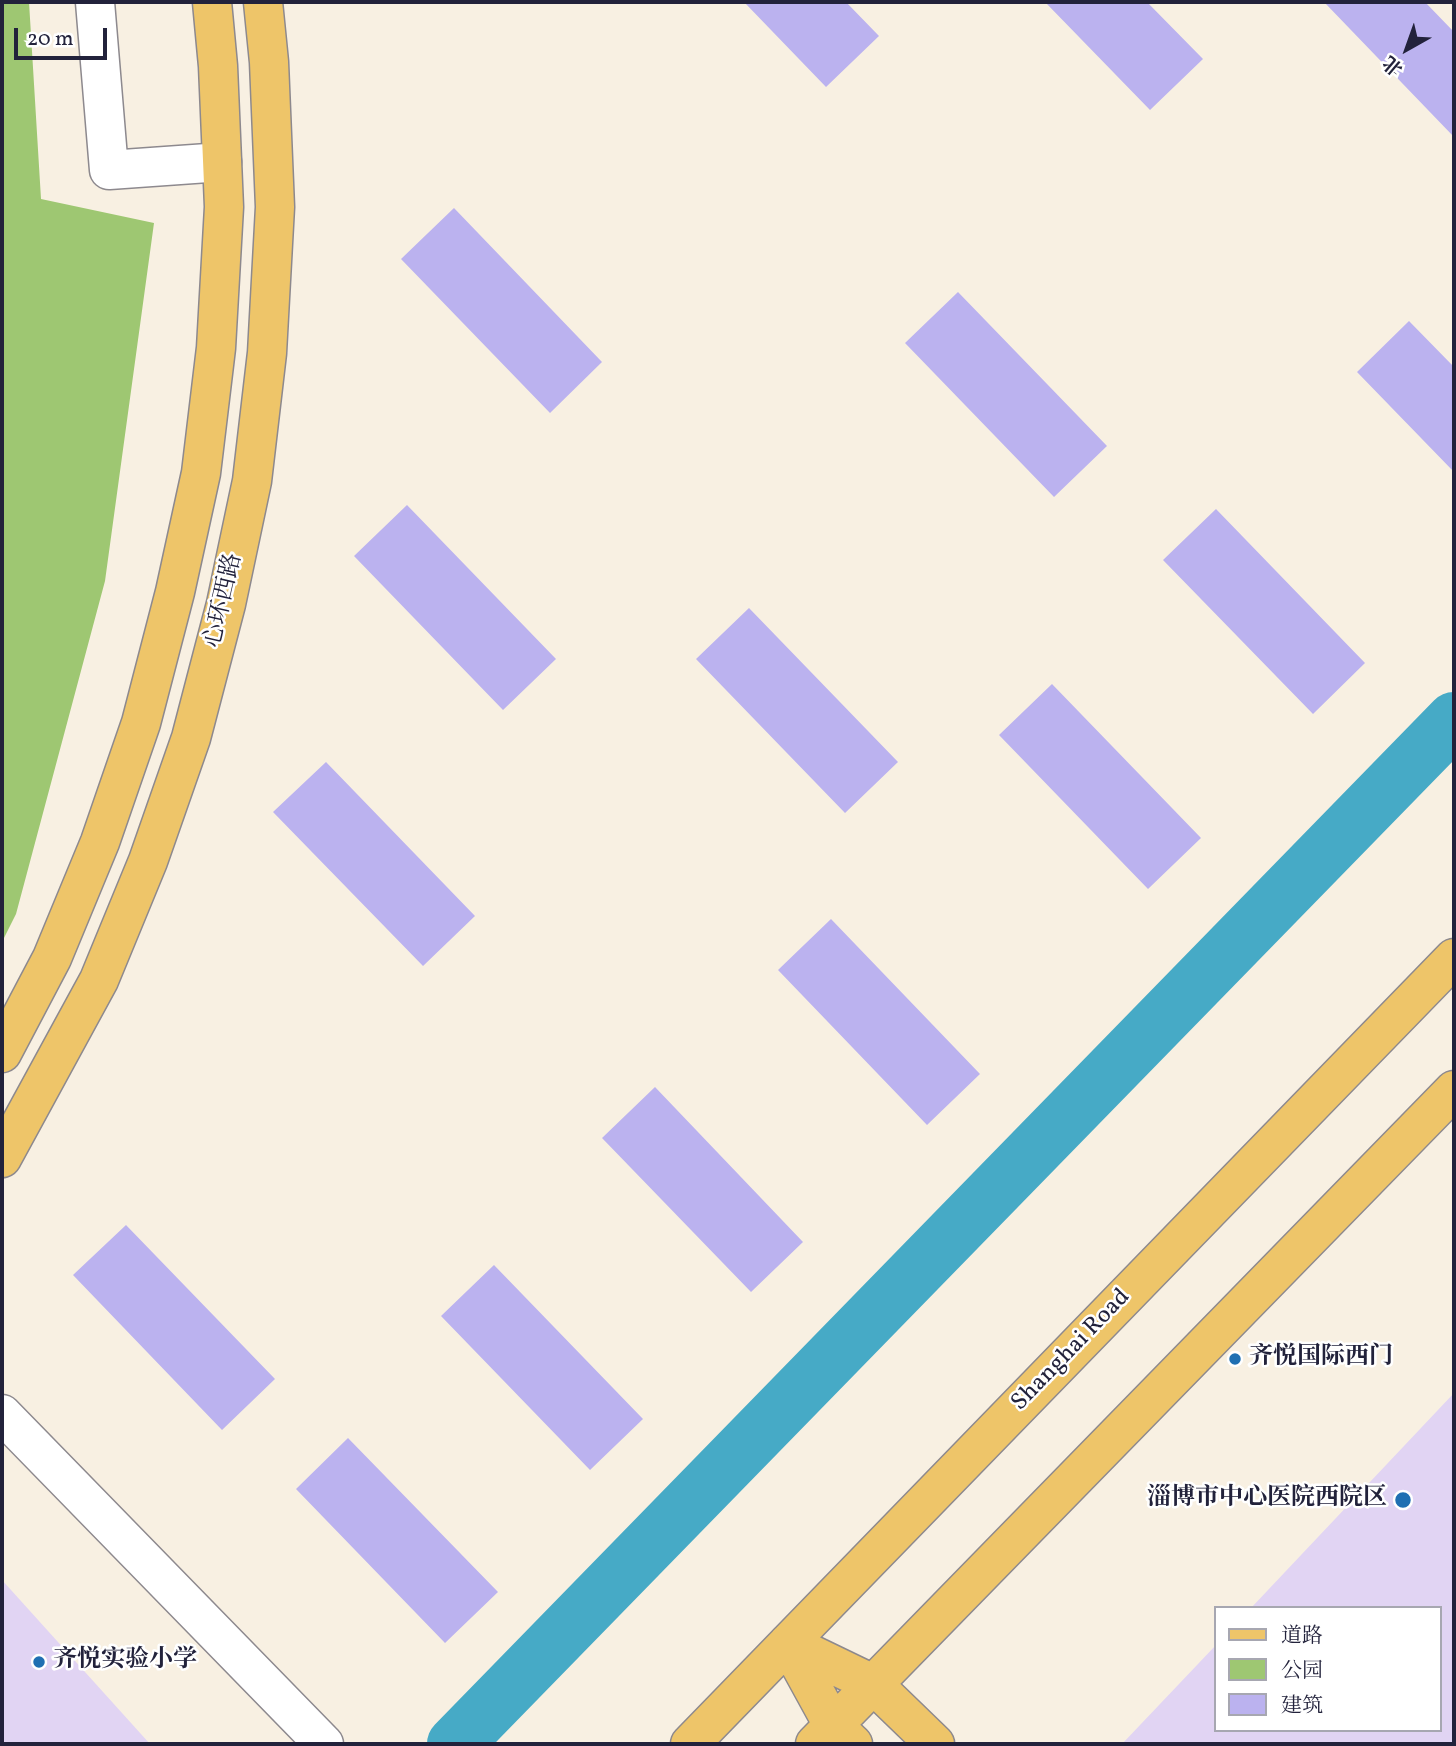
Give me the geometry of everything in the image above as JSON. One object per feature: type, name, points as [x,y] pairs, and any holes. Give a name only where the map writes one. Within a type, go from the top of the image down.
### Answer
[{"type":"main road","name":"心环西路","points":[[2,1053],[52,958],[100,842],[141,723],[175,592],[201,473],[216,348],[224,207],[218,65],[212,2]]},
{"type":"main road","name":"心环西路","points":[[2,1158],[99,980],[148,861],[191,738],[226,604],[252,481],[267,353],[275,207],[270,62],[263,2]]},
{"type":"main road","name":"Shanghai Road","points":[[690,1744],[1454,958]]},
{"type":"main road","points":[[788,1643],[834,1738],[873,1684],[1454,1090]]},
{"type":"main road","points":[[788,1643],[873,1684],[935,1744]]},
{"type":"street","points":[[95,2],[109,170],[222,162]]},
{"type":"street","points":[[2,1414],[316,1736]]},
{"type":"shaded area","name":"淄博市中心医院西院区","points":[[1454,1393],[1454,1744],[1122,1744],[1214,1647],[1214,1732],[1442,1732],[1442,1606],[1253,1606]]},
{"type":"shaded area","name":"齐悦实验小学","points":[[2,1580],[150,1744],[2,1744]]},
{"type":"green space","points":[[2,2],[29,2],[41,199],[154,223],[105,581],[16,914],[2,942]]},
{"type":"building","points":[[744,2],[846,2],[879,36],[826,87]]},
{"type":"building","points":[[1045,2],[1147,2],[1203,59],[1150,110]]},
{"type":"building","points":[[1324,2],[1425,2],[1454,32],[1454,137]]},
{"type":"building","points":[[454,208],[602,362],[550,413],[401,259]]},
{"type":"building","points":[[958,292],[1107,446],[1054,497],[905,343]]},
{"type":"building","points":[[1409,321],[1454,367],[1454,472],[1357,372]]},
{"type":"building","points":[[407,505],[556,659],[503,710],[354,556]]},
{"type":"building","points":[[1216,509],[1365,663],[1313,714],[1163,560]]},
{"type":"building","points":[[749,608],[898,762],[845,813],[696,659]]},
{"type":"building","points":[[1052,684],[1201,838],[1148,889],[999,735]]},
{"type":"building","points":[[326,762],[475,916],[423,966],[273,812]]},
{"type":"building","points":[[831,919],[980,1074],[927,1125],[778,970]]},
{"type":"building","points":[[655,1087],[803,1242],[751,1292],[602,1138]]},
{"type":"building","points":[[126,1225],[275,1379],[222,1430],[73,1275]]},
{"type":"building","points":[[494,1265],[643,1419],[590,1470],[441,1316]]},
{"type":"building","points":[[348,1438],[498,1592],[445,1643],[296,1489]]},
{"type":"waterway","points":[[455,1744],[1454,720]]},
{"type":"place","name":"齐悦国际西门","points":[[1235,1359]]},
{"type":"place","name":"淄博市中心医院西院区","points":[[1403,1500]]},
{"type":"place","name":"齐悦实验小学","points":[[39,1662]]}]
